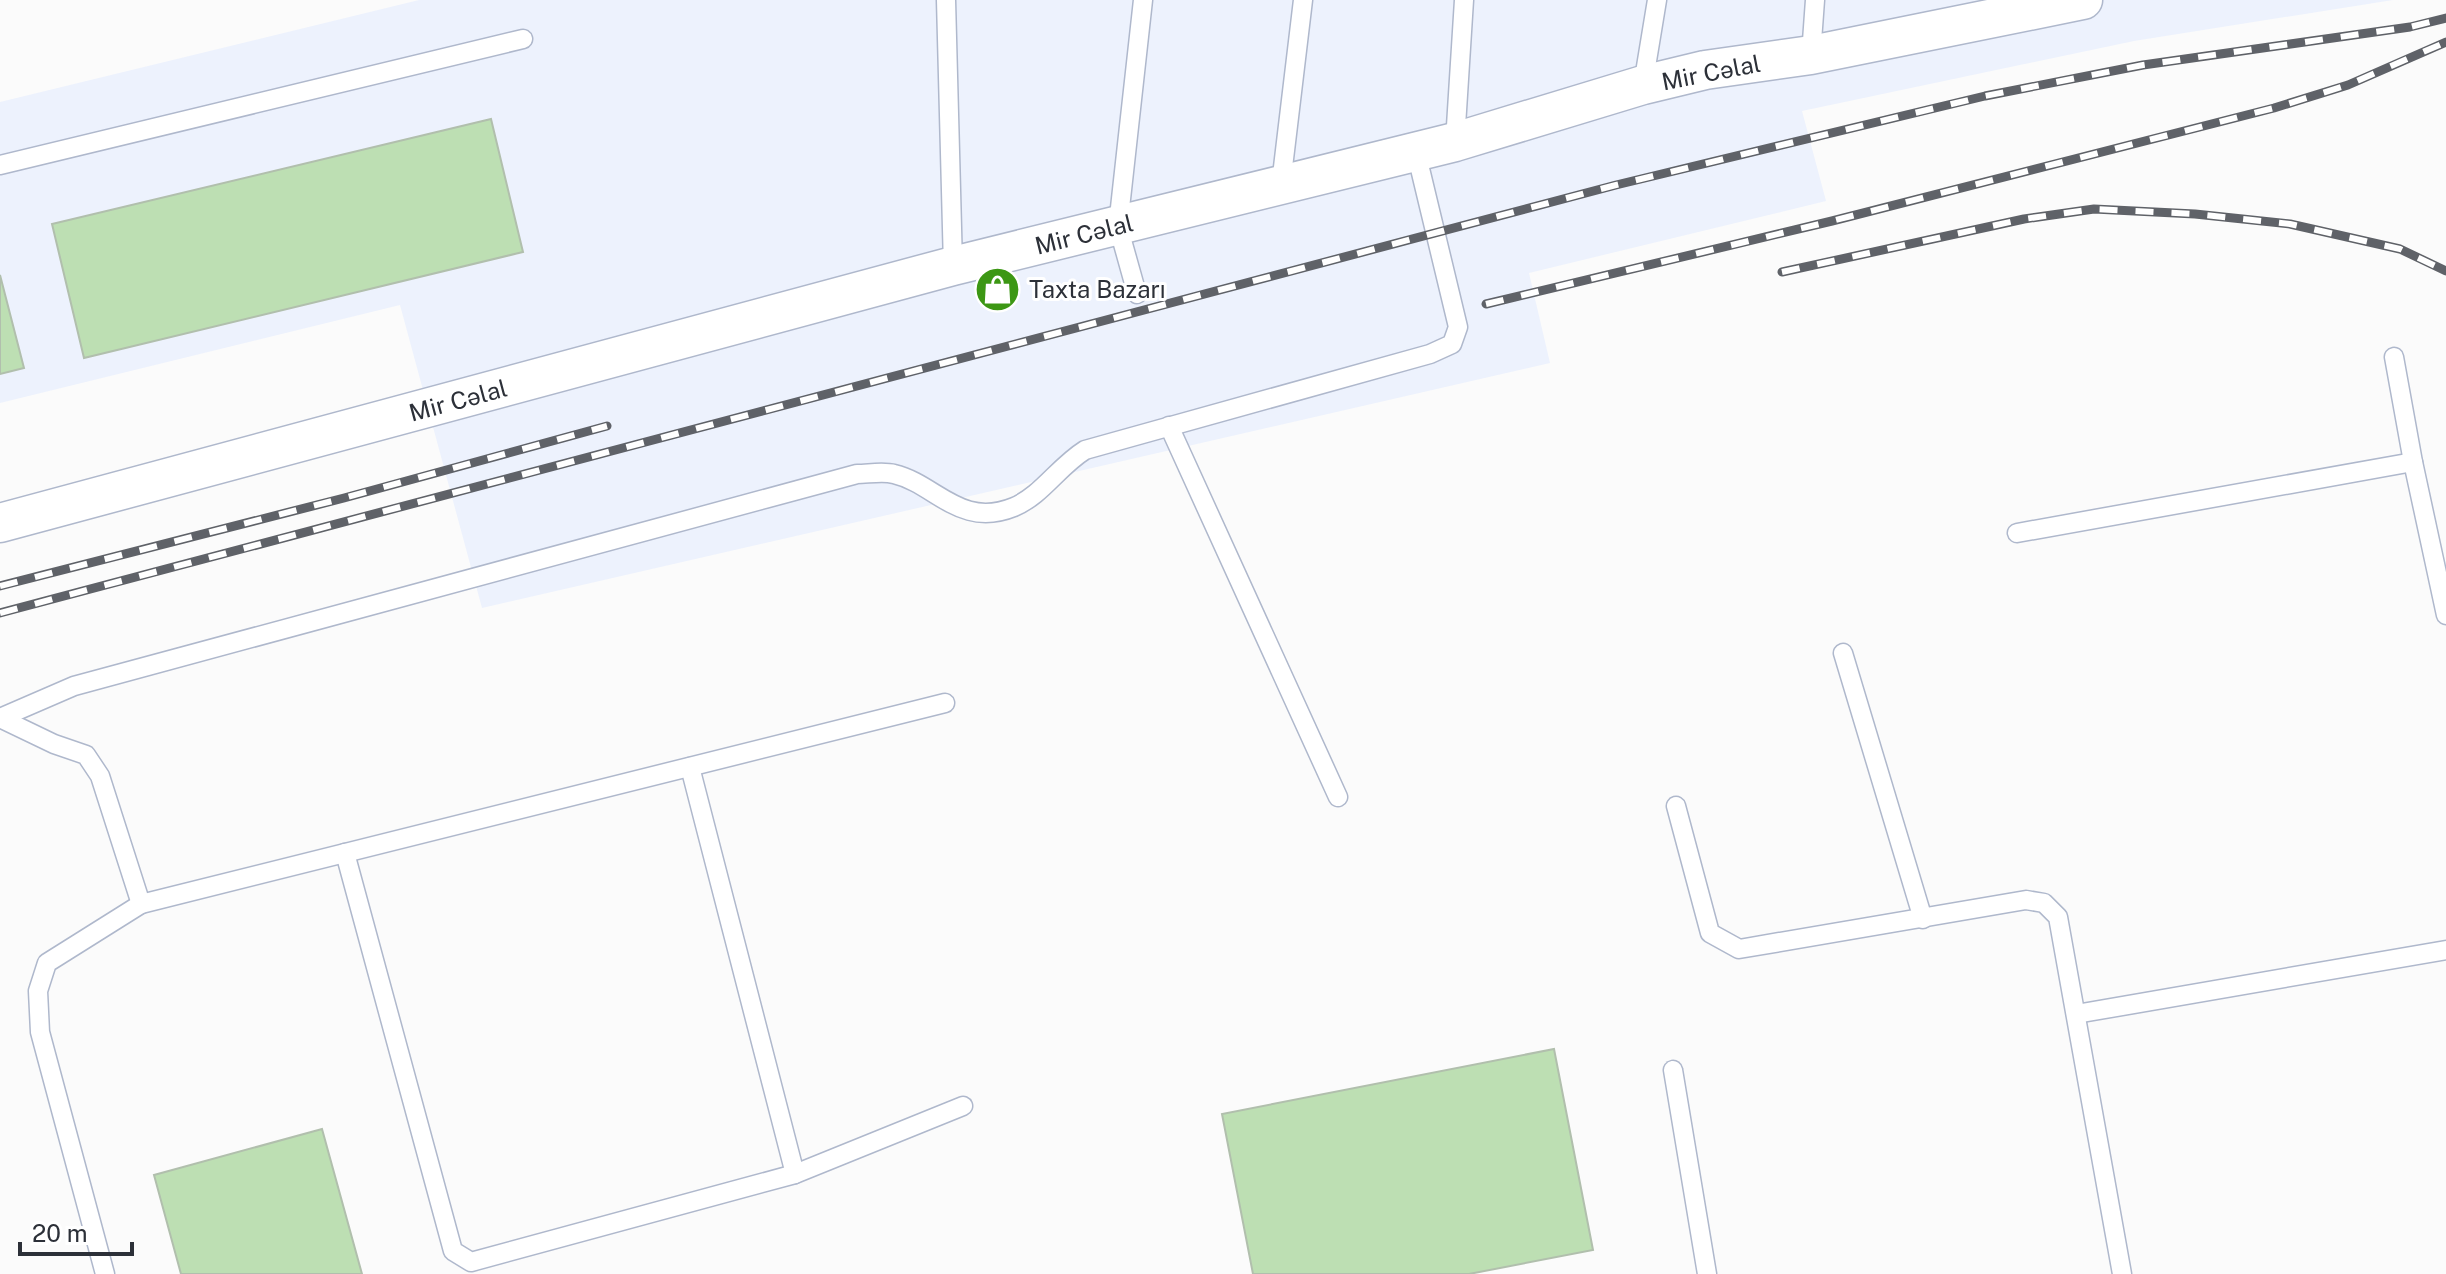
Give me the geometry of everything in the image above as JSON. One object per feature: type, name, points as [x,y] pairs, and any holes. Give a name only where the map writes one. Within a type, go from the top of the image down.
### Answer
[{"type":"street","name":"Mir Cəlal","points":[[0,523],[953,266],[1455,142],[1643,85],[1705,70],[1811,55],[1997,10],[2083,0]]},
{"type":"lane","points":[[946,0],[953,266]]},
{"type":"lane","points":[[1137,294],[1118,226],[1143,0]]},
{"type":"lane","points":[[1281,184],[1303,0]]},
{"type":"lane","points":[[1455,142],[1464,0]]},
{"type":"lane","points":[[1643,85],[1657,0]]},
{"type":"lane","points":[[1811,55],[1815,0]]},
{"type":"lane","points":[[0,165],[523,39]]},
{"type":"lane","points":[[0,718],[74,686],[102,678],[857,474],[893,473],[960,509],[983,512],[1011,508],[1034,496],[1066,462],[1085,450],[1430,354],[1452,344],[1458,327],[1416,152]]},
{"type":"lane","points":[[2394,357],[2446,615]]},
{"type":"lane","points":[[1169,426],[1338,797]]},
{"type":"lane","points":[[2017,533],[2413,462]]},
{"type":"lane","points":[[1843,653],[1923,919]]},
{"type":"lane","points":[[105,1274],[40,1032],[38,991],[47,963],[141,904],[945,703]]},
{"type":"lane","points":[[0,718],[54,744],[86,755],[100,776],[141,904]]},
{"type":"lane","points":[[690,767],[795,1174]]},
{"type":"lane","points":[[1676,806],[1710,933],[1739,949],[2026,900],[2044,903],[2058,917],[2122,1274]]},
{"type":"lane","points":[[345,853],[453,1251],[472,1268],[795,1174],[963,1106]]},
{"type":"lane","points":[[2076,1014],[2446,950]]},
{"type":"lane","points":[[1673,1070],[1707,1274]]},
{"type":"shaded area","name":"Taxta Bazarı","points":[[419,0],[2393,0],[2134,41],[1802,111],[1826,201],[1529,273],[1550,363],[482,608],[400,305],[0,403],[0,102]]},
{"type":"building","points":[[491,119],[523,252],[84,358],[52,224]]},
{"type":"building","points":[[0,275],[24,368],[0,374]]},
{"type":"building","points":[[1554,1049],[1593,1250],[1469,1274],[1253,1274],[1222,1114]]},
{"type":"building","points":[[322,1129],[362,1274],[181,1274],[154,1175]]},
{"type":"railway","points":[[0,613],[1616,185],[1985,96],[2143,65],[2410,27],[2446,18]]},
{"type":"railway","points":[[1486,304],[1832,221],[2274,108],[2348,85],[2446,42]]},
{"type":"railway","points":[[1782,272],[2024,219],[2094,209],[2195,214],[2290,224],[2400,249],[2446,271]]},
{"type":"railway","points":[[0,586],[344,498],[607,426]]},
{"type":"place","name":"Taxta Bazarı","points":[[998,289]]}]
